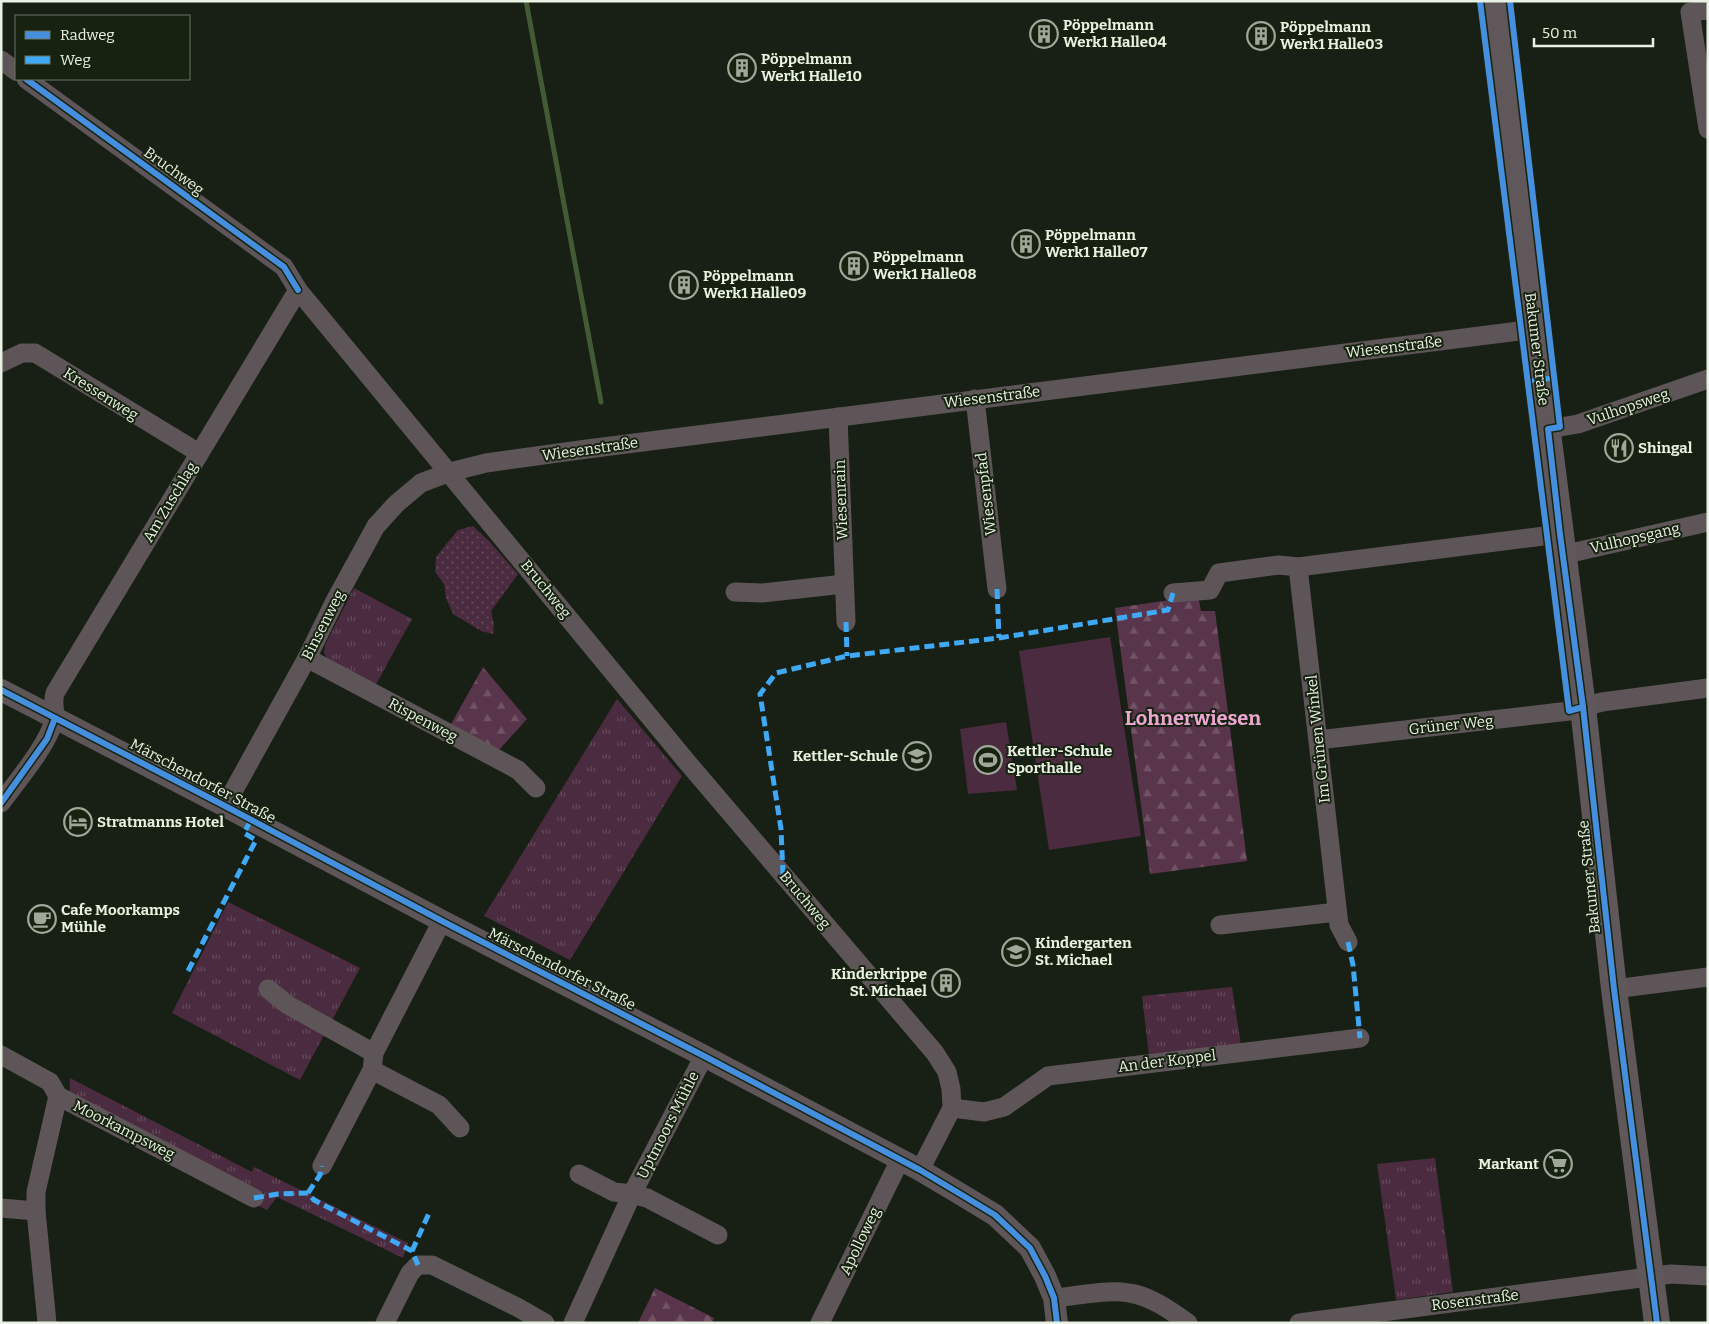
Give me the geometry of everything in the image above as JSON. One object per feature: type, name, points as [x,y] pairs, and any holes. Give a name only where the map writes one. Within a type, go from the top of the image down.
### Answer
[{"type":"main road","name":"Bakumer Straße","points":[[1493,1],[1548,429],[1614,989],[1657,1323]]},
{"type":"street","points":[[1708,10],[1690,12],[1708,129]]},
{"type":"street","points":[[1,60],[15,70]]},
{"type":"street","name":"Bruchweg","points":[[27,80],[284,267],[298,290],[450,472],[687,762],[935,1053],[947,1072],[951,1089],[952,1108]]},
{"type":"street","name":"Am Zuschlag","points":[[55,718],[53,701],[55,693],[298,290]]},
{"type":"street","name":"Wiesenstraße","points":[[450,472],[495,462],[975,399],[1535,329]]},
{"type":"street","name":"Kressenweg","points":[[1,363],[22,353],[35,353],[199,453]]},
{"type":"street","name":"Vulhopsweg","points":[[1548,429],[1578,424],[1708,379]]},
{"type":"street","name":"Wiesenpfad","points":[[975,399],[997,589]]},
{"type":"street","name":"Wiesenrain","points":[[838,417],[846,622]]},
{"type":"street","name":"Binsenweg","points":[[225,806],[307,658],[336,599],[376,526],[396,504],[422,483],[450,472]]},
{"type":"street","name":"Vulhopsgang","points":[[1561,544],[1708,522]]},
{"type":"street","points":[[1173,593],[1210,590],[1219,573],[1280,565],[1298,567],[1561,544]]},
{"type":"street","name":"Im Grünen Winkel","points":[[1298,567],[1337,912],[1339,925],[1348,942]]},
{"type":"street","points":[[735,592],[762,593],[844,584]]},
{"type":"street","name":"Rispenweg","points":[[307,658],[518,770],[536,788]]},
{"type":"street","name":"Grüner Weg","points":[[1318,740],[1570,711],[1602,702],[1708,688]]},
{"type":"street","name":"Märschendorfer Straße","points":[[1,690],[920,1170],[995,1215],[1030,1248],[1054,1298],[1057,1323]]},
{"type":"street","points":[[1,803],[47,739],[55,718]]},
{"type":"street","points":[[1220,925],[1337,912]]},
{"type":"street","points":[[322,1166],[442,922]]},
{"type":"street","points":[[1614,989],[1708,977]]},
{"type":"street","points":[[268,989],[288,1005],[439,1105],[460,1128]]},
{"type":"street","name":"An der Koppel","points":[[952,1108],[984,1112],[1004,1107],[1048,1076],[1360,1038]]},
{"type":"street","name":"Moorkampsweg","points":[[1,1054],[50,1082],[58,1096],[254,1198]]},
{"type":"street","name":"Uptmoors Mühle","points":[[572,1323],[632,1194],[704,1056]]},
{"type":"street","points":[[47,1323],[36,1211],[36,1192],[58,1096]]},
{"type":"street","points":[[920,1170],[952,1108]]},
{"type":"street","name":"Apolloweg","points":[[820,1323],[900,1160]]},
{"type":"street","name":"Uptmoors Mühle","points":[[579,1174],[614,1192],[648,1198],[718,1235]]},
{"type":"street","points":[[1,1208],[36,1211]]},
{"type":"street","points":[[385,1323],[410,1273],[418,1265],[432,1265],[518,1307],[545,1323]]},
{"type":"street","name":"Rosenstraße","points":[[1299,1323],[1671,1274],[1708,1276]]},
{"type":"street","points":[[1054,1298],[1128,1292],[1162,1306],[1188,1323]]},
{"type":"green space","points":[[473,526],[518,574],[491,611],[494,625],[493,634],[481,631],[453,614],[446,598],[444,584],[435,572],[436,557],[458,530]]},
{"type":"green space","points":[[354,588],[412,619],[375,686],[328,660],[324,653],[325,645]]},
{"type":"green space","points":[[1198,596],[1201,611],[1215,611],[1247,861],[1150,874],[1115,608]]},
{"type":"green space","points":[[1110,637],[1141,836],[1049,850],[1019,651]]},
{"type":"green space","points":[[483,667],[527,719],[499,750],[450,726]]},
{"type":"green space","points":[[617,699],[682,776],[570,960],[484,916]]},
{"type":"green space","name":"Kettler-Schule Sporthalle","points":[[1006,722],[1017,790],[968,794],[960,729]]},
{"type":"green space","points":[[228,902],[360,968],[300,1080],[172,1013]]},
{"type":"green space","points":[[1232,987],[1241,1045],[1149,1056],[1142,996]]},
{"type":"green space","points":[[70,1078],[252,1172],[254,1167],[408,1243],[403,1258],[277,1197],[267,1210],[69,1108]]},
{"type":"green space","points":[[1435,1158],[1453,1292],[1396,1300],[1377,1164]]},
{"type":"green space","points":[[655,1288],[714,1318],[712,1323],[638,1323]]},
{"type":"waterway","points":[[526,1],[601,402]]},
{"type":"marked path","points":[[1528,381],[1554,378]]},
{"type":"marked path","points":[[997,589],[999,638]]},
{"type":"marked path","points":[[783,875],[781,829],[760,694],[776,673],[847,656],[999,638],[1168,610],[1173,593]]},
{"type":"marked path","points":[[846,622],[847,656]]},
{"type":"marked path","points":[[188,971],[256,840],[244,833],[251,820]]},
{"type":"marked path","points":[[1348,942],[1353,965],[1360,1038]]},
{"type":"marked path","points":[[308,1193],[320,1175],[322,1166]]},
{"type":"marked path","points":[[254,1198],[278,1194],[308,1193],[314,1200],[412,1251],[418,1265]]},
{"type":"marked path","points":[[412,1251],[430,1211]]},
{"type":"cycle path","points":[[1480,1],[1569,711],[1583,707]]},
{"type":"cycle path","points":[[1510,1],[1560,427],[1548,429],[1583,707],[1614,989],[1657,1323]]},
{"type":"cycle path","points":[[27,80],[284,267],[298,290]]},
{"type":"cycle path","points":[[1,690],[704,1056],[920,1170],[957,1192],[995,1215],[1030,1248],[1054,1298],[1057,1323]]},
{"type":"cycle path","points":[[1,803],[47,739],[55,718]]},
{"type":"place","name":"Pöppelmann Werk1 Halle04","points":[[1044,34]]},
{"type":"place","name":"Pöppelmann Werk1 Halle03","points":[[1261,36]]},
{"type":"place","name":"Pöppelmann Werk1 Halle10","points":[[742,68]]},
{"type":"place","name":"Pöppelmann Werk1 Halle07","points":[[1026,244]]},
{"type":"place","name":"Pöppelmann Werk1 Halle08","points":[[854,266]]},
{"type":"place","name":"Pöppelmann Werk1 Halle09","points":[[684,285]]},
{"type":"place","name":"Shingal","points":[[1619,448]]},
{"type":"place","name":"Kettler-Schule","points":[[917,756]]},
{"type":"place","name":"Kettler-Schule Sporthalle","points":[[988,760]]},
{"type":"place","name":"Stratmanns Hotel","points":[[78,822]]},
{"type":"place","name":"Cafe Moorkamps Mühle","points":[[42,919]]},
{"type":"place","name":"Kindergarten St. Michael","points":[[1016,952]]},
{"type":"place","name":"Kinderkrippe St. Michael","points":[[946,983]]},
{"type":"place","name":"Markant","points":[[1558,1164]]},
{"type":"district","name":"Lohnerwiesen","points":[[1193,718]]}]
